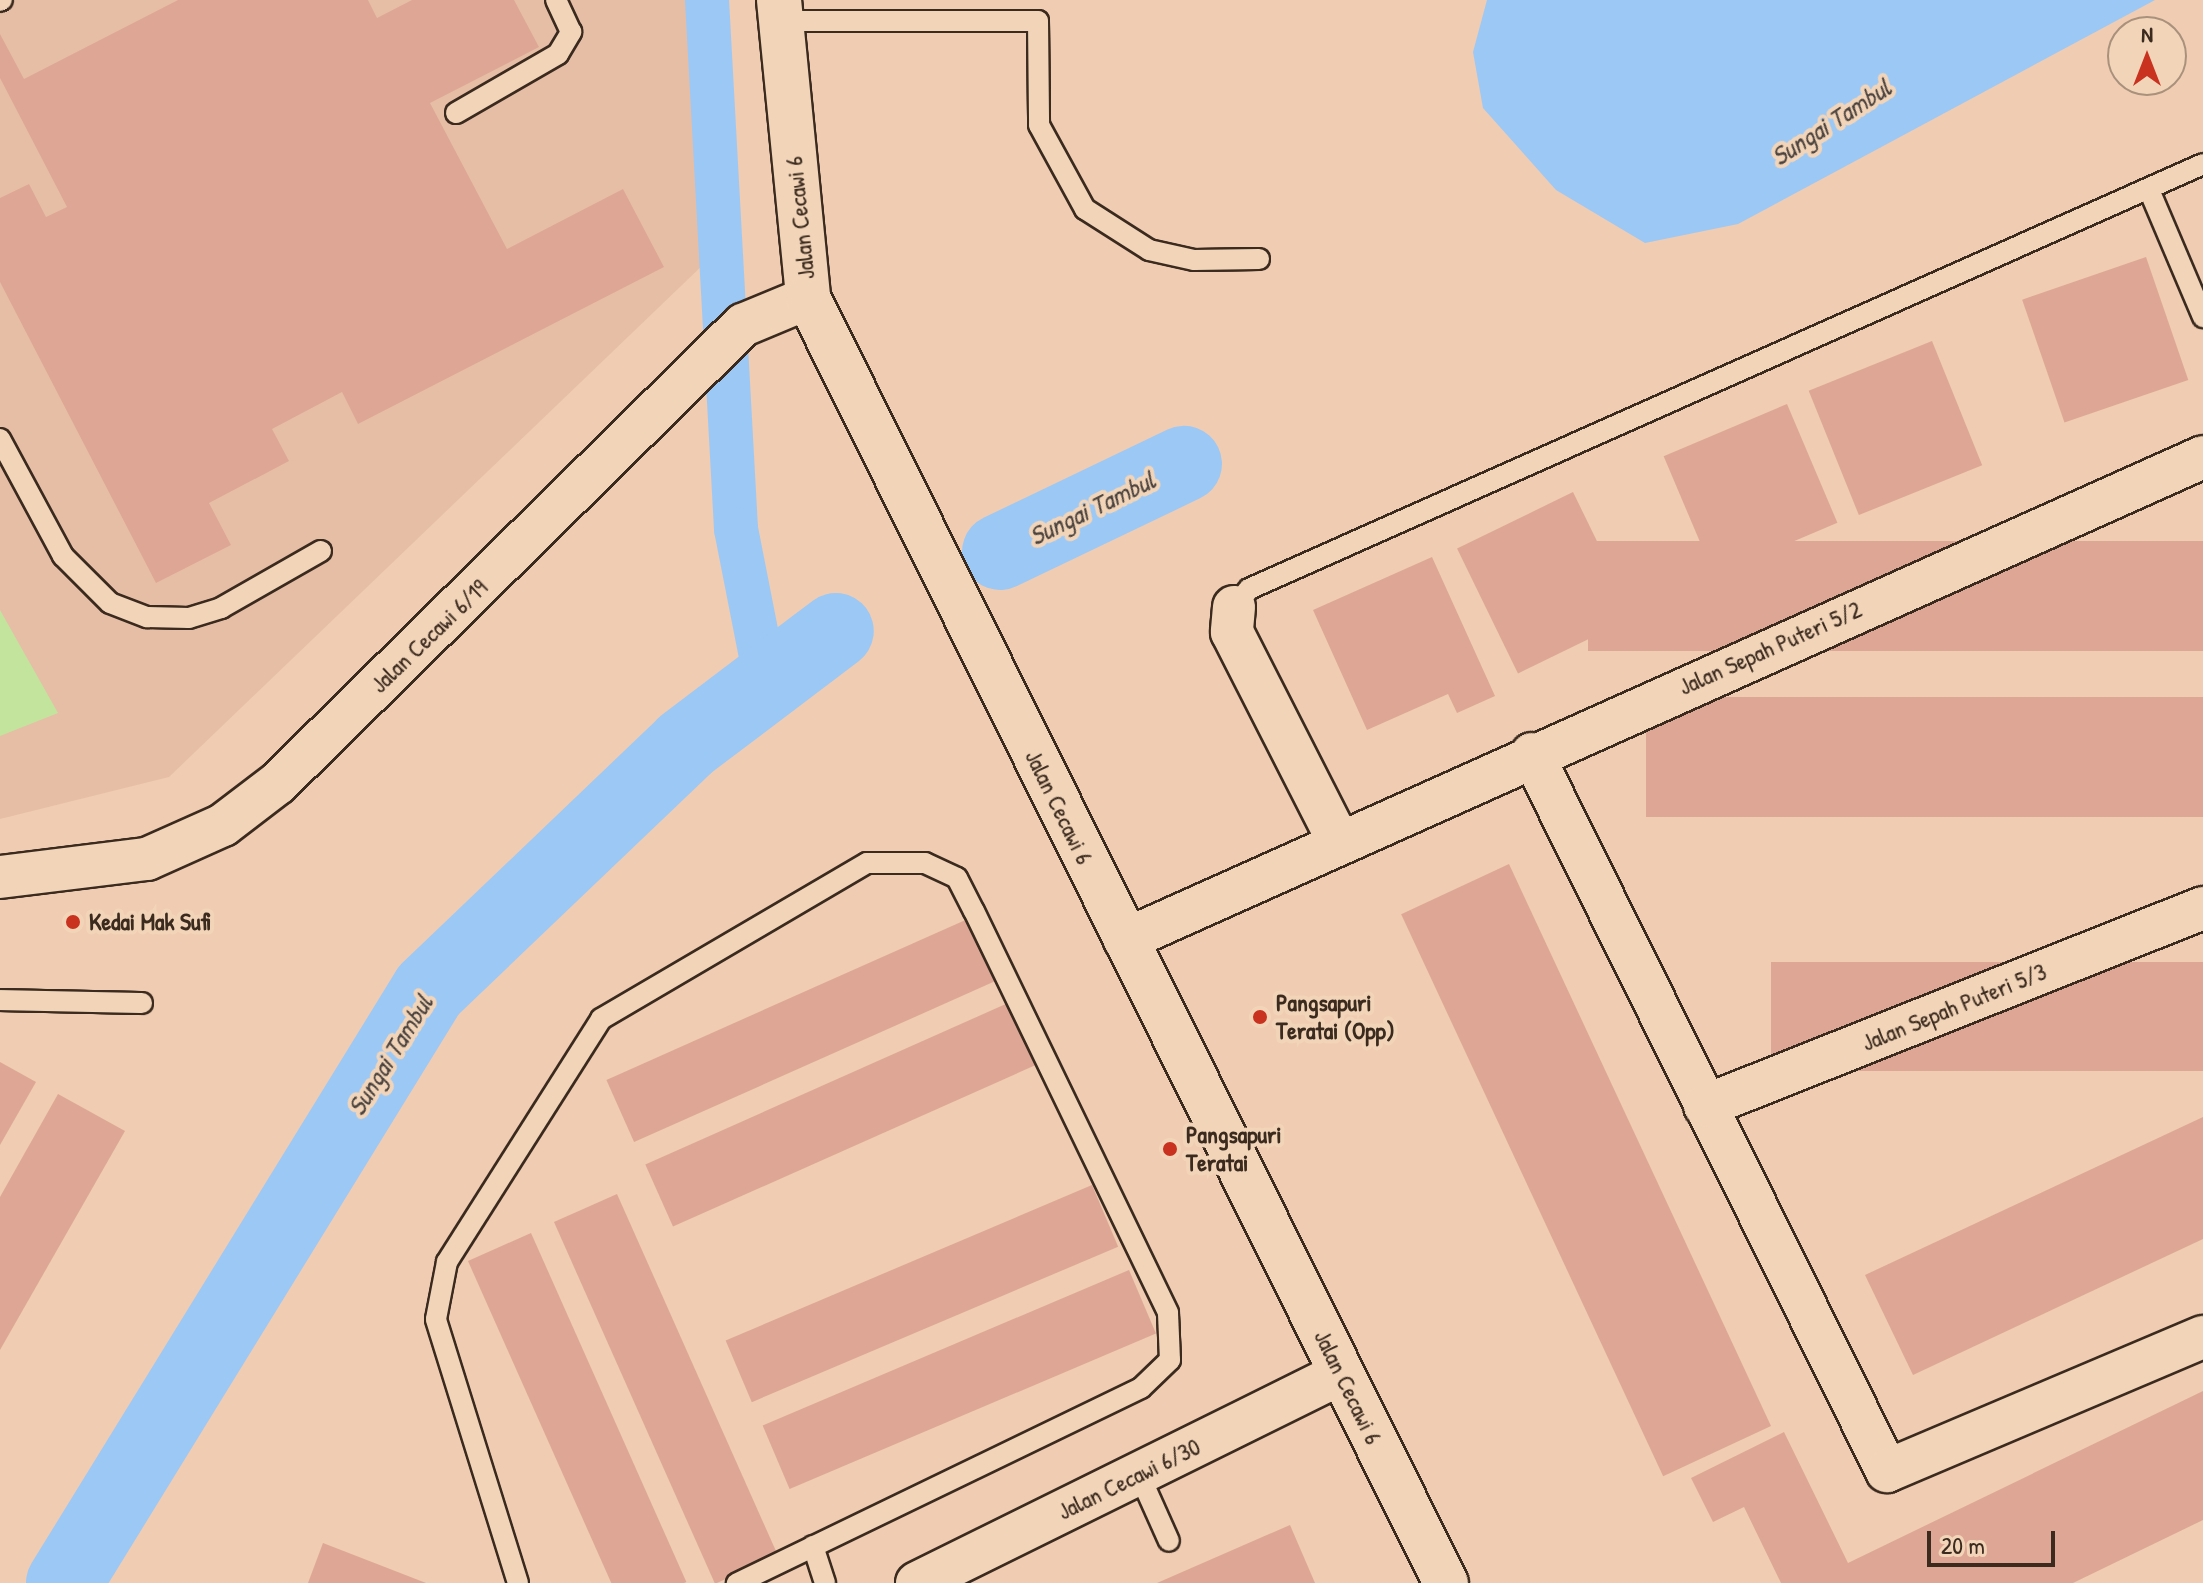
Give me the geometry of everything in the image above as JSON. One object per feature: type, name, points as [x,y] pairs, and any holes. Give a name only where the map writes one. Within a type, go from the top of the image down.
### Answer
[{"type":"street","name":"Jalan Cecawi 6","points":[[780,10],[808,298],[1446,1583]]},
{"type":"street","name":"Jalan Cecawi 6/19","points":[[0,877],[147,859],[223,825],[278,783],[731,337],[808,298]]},
{"type":"street","name":"Jalan Sepah Puteri 5/2","points":[[1125,940],[1532,754],[2203,457]]},
{"type":"street","points":[[1234,607],[1232,632],[1339,842]]},
{"type":"street","points":[[1532,754],[1887,1471],[2203,1337]]},
{"type":"street","name":"Jalan Sepah Puteri 5/3","points":[[1705,1106],[2203,908]]},
{"type":"street","name":"Jalan Cecawi 6/30","points":[[917,1583],[1341,1373]]},
{"type":"lane","points":[[456,113],[558,54],[571,32],[556,0]]},
{"type":"lane","points":[[780,10],[1038,21],[1039,125],[1085,209],[1149,250],[1194,260],[1259,259]]},
{"type":"lane","points":[[1234,607],[1249,589],[2150,192],[2203,164]]},
{"type":"lane","points":[[2150,192],[2203,317]]},
{"type":"lane","points":[[0,439],[63,556],[110,603],[147,617],[189,618],[221,608],[321,551]]},
{"type":"lane","points":[[518,1583],[436,1319],[447,1262],[601,1019],[867,863],[925,863],[957,878],[974,911],[1168,1313],[1170,1360],[1141,1388],[737,1583]]},
{"type":"lane","points":[[0,1000],[142,1003]]},
{"type":"lane","points":[[1139,1474],[1169,1541]]},
{"type":"lane","points":[[813,1546],[825,1583]]},
{"type":"shaded area","points":[[0,0],[687,0],[706,262],[169,777],[0,819]]},
{"type":"green space","points":[[0,610],[58,713],[0,736]]},
{"type":"water","points":[[1487,0],[2155,0],[2125,16],[2107,16],[2107,26],[1738,224],[1645,243],[1556,190],[1483,108],[1473,52]]},
{"type":"building","points":[[178,0],[368,0],[377,18],[412,0],[514,0],[539,47],[430,103],[507,249],[623,189],[664,267],[358,424],[342,392],[272,429],[289,461],[209,503],[231,545],[156,583],[0,282],[0,198],[29,184],[46,217],[67,207],[0,78],[0,34],[24,79]]},
{"type":"building","points":[[2146,257],[2188,380],[2064,423],[2022,300]]},
{"type":"building","points":[[1932,341],[1982,465],[1859,515],[1809,391]]},
{"type":"building","points":[[1787,404],[1837,523],[1714,575],[1664,456]]},
{"type":"building","points":[[1573,492],[1634,617],[1518,673],[1457,549]]},
{"type":"building","points":[[1588,541],[2203,541],[2203,651],[1588,651]]},
{"type":"building","points":[[1432,557],[1495,696],[1457,713],[1448,694],[1367,730],[1313,610]]},
{"type":"building","points":[[1646,697],[2203,697],[2203,817],[1646,817]]},
{"type":"building","points":[[1509,864],[1771,1426],[1663,1476],[1401,914]]},
{"type":"building","points":[[970,918],[998,980],[634,1142],[606,1080]]},
{"type":"building","points":[[1771,962],[2203,962],[2203,1071],[1771,1071]]},
{"type":"building","points":[[1008,1003],[1036,1065],[673,1227],[645,1164]]},
{"type":"building","points":[[0,1062],[36,1082],[0,1145]]},
{"type":"building","points":[[58,1094],[125,1131],[0,1350],[0,1197]]},
{"type":"building","points":[[2203,1117],[2203,1239],[1913,1375],[1865,1275]]},
{"type":"building","points":[[1092,1185],[1118,1247],[752,1402],[726,1341]]},
{"type":"building","points":[[617,1194],[778,1556],[715,1583],[554,1222]]},
{"type":"building","points":[[531,1233],[686,1582],[611,1583],[468,1261]]},
{"type":"building","points":[[1129,1270],[1156,1334],[790,1489],[763,1426]]},
{"type":"building","points":[[2203,1391],[2203,1520],[2073,1583],[1781,1583],[1744,1507],[1713,1522],[1691,1478],[1784,1432],[1848,1563]]},
{"type":"building","points":[[1290,1525],[1315,1583],[1157,1583]]},
{"type":"building","points":[[323,1543],[426,1583],[308,1583]]},
{"type":"waterway","points":[[707,0],[736,529],[766,682]]},
{"type":"waterway","name":"Sungai Tambul","points":[[1000,552],[1184,464]]},
{"type":"waterway","name":"Sungai Tambul","points":[[64,1583],[429,990],[685,745],[836,631]]},
{"type":"place","name":"Kedai Mak Sufi","points":[[73,922]]},
{"type":"place","name":"Pangsapuri Teratai (Opp)","points":[[1260,1017]]},
{"type":"place","name":"Pangsapuri Teratai","points":[[1170,1149]]}]
